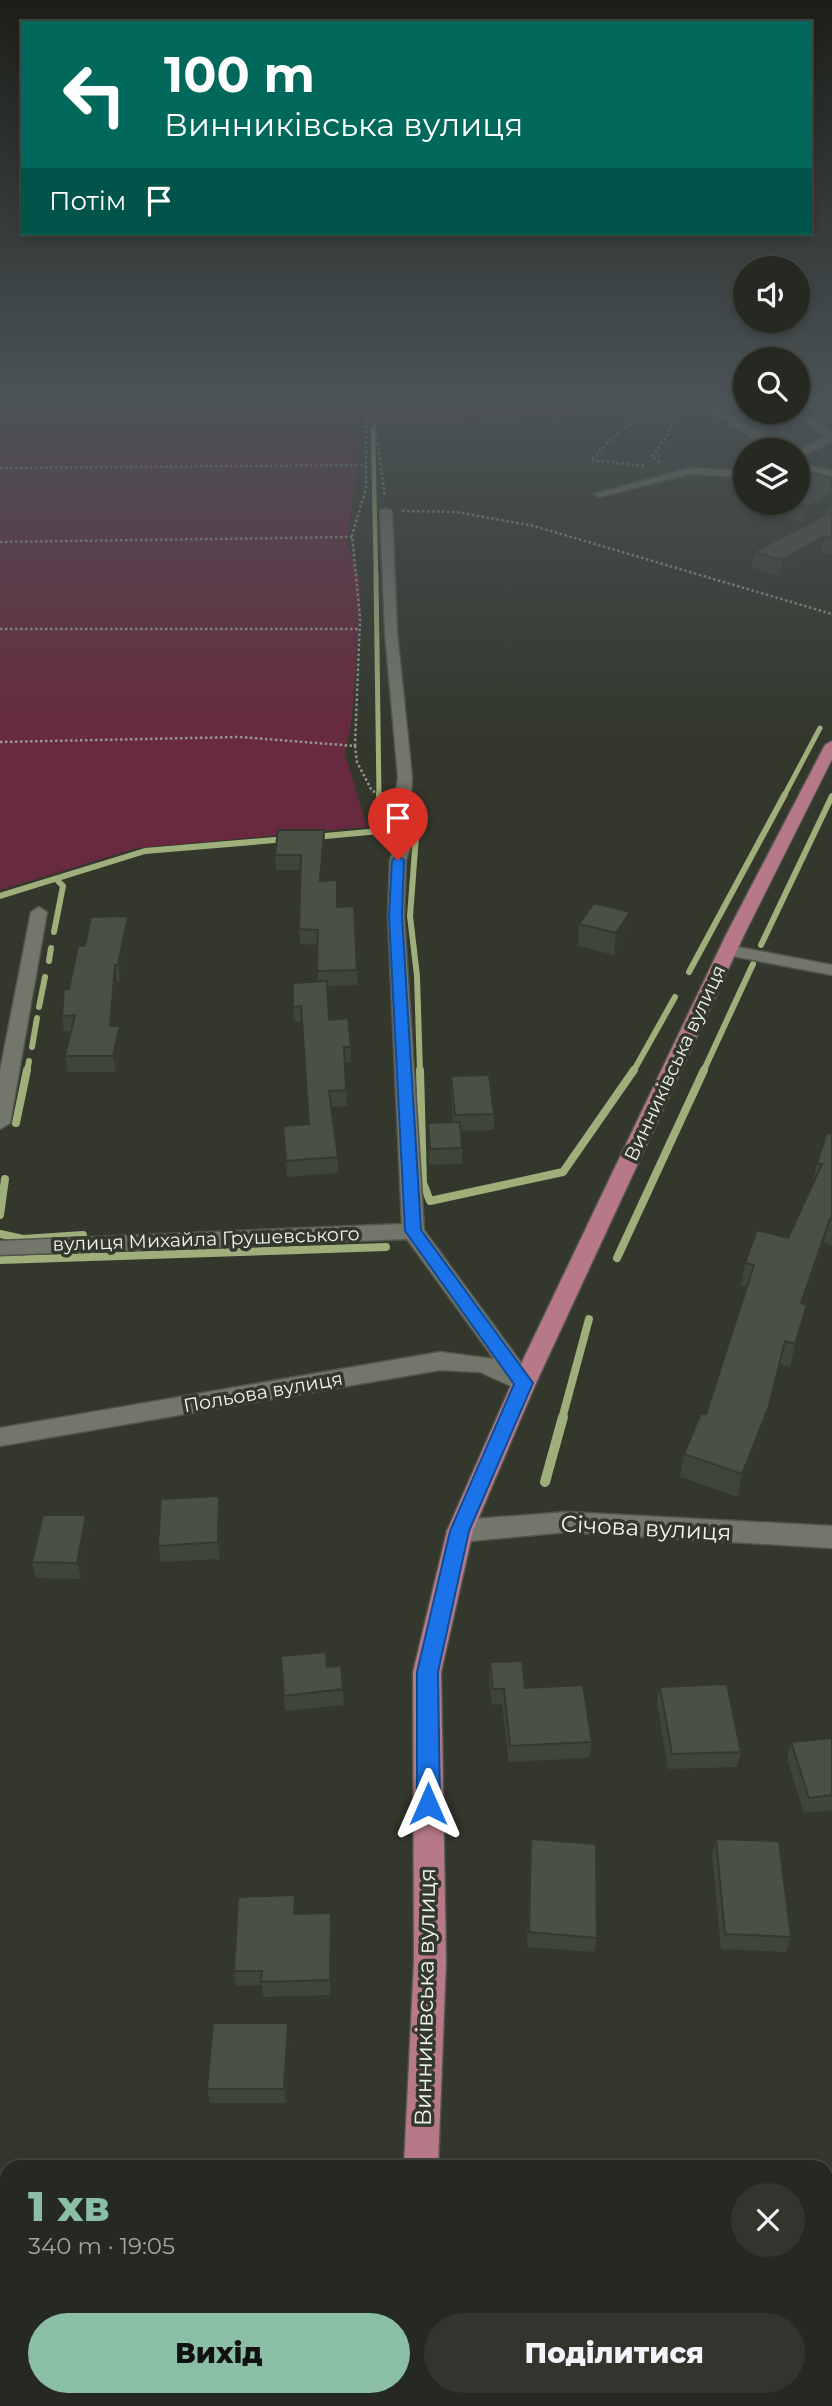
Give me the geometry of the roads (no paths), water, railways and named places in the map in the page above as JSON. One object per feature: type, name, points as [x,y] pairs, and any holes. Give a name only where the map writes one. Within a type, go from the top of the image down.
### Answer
[{"type":"main road","name":"Винниківська вулиця","points":[[421,2160],[430,1961],[427,1672],[460,1531],[524,1383],[728,950],[832,745]]},
{"type":"street","points":[[386,514],[391,632],[405,777],[403,798],[410,826],[398,860],[396,916],[413,1231],[524,1383]]},
{"type":"street","points":[[0,1124],[39,912]]},
{"type":"street","points":[[728,950],[832,970]]},
{"type":"street","name":"вулиця Михайла Грушевського","points":[[0,1248],[413,1231]]},
{"type":"street","name":"Польова вулиця","points":[[0,1437],[440,1361],[483,1364],[524,1383]]},
{"type":"street","name":"Січова вулиця","points":[[460,1531],[567,1521],[832,1538]]},
{"type":"waterway","points":[[375,514],[376,577]]},
{"type":"waterway","points":[[376,575],[379,796]]},
{"type":"waterway","points":[[784,796],[820,728]]},
{"type":"waterway","points":[[314,837],[380,831],[379,794]]},
{"type":"waterway","points":[[689,972],[785,794]]},
{"type":"waterway","points":[[761,945],[832,796]]},
{"type":"waterway","points":[[416,836],[410,916],[417,976],[420,1072]]},
{"type":"waterway","points":[[0,896],[145,851],[287,839]]},
{"type":"waterway","points":[[54,932],[63,886],[56,879]]},
{"type":"waterway","points":[[49,961],[51,948]]},
{"type":"waterway","points":[[703,1072],[753,964]]},
{"type":"waterway","points":[[39,1007],[45,977]]},
{"type":"waterway","points":[[633,1072],[675,997]]},
{"type":"waterway","points":[[32,1047],[37,1018]]},
{"type":"waterway","points":[[27,1072],[29,1061]]},
{"type":"waterway","points":[[16,1123],[27,1070]]},
{"type":"waterway","points":[[420,1070],[423,1183],[430,1201],[563,1172],[634,1070]]},
{"type":"waterway","points":[[617,1258],[704,1070]]},
{"type":"waterway","points":[[0,1215],[5,1179]]},
{"type":"waterway","points":[[0,1234],[23,1239],[83,1235]]},
{"type":"waterway","points":[[0,1260],[386,1247]]},
{"type":"waterway","points":[[562,1419],[589,1319]]},
{"type":"waterway","points":[[545,1482],[563,1417]]}]
